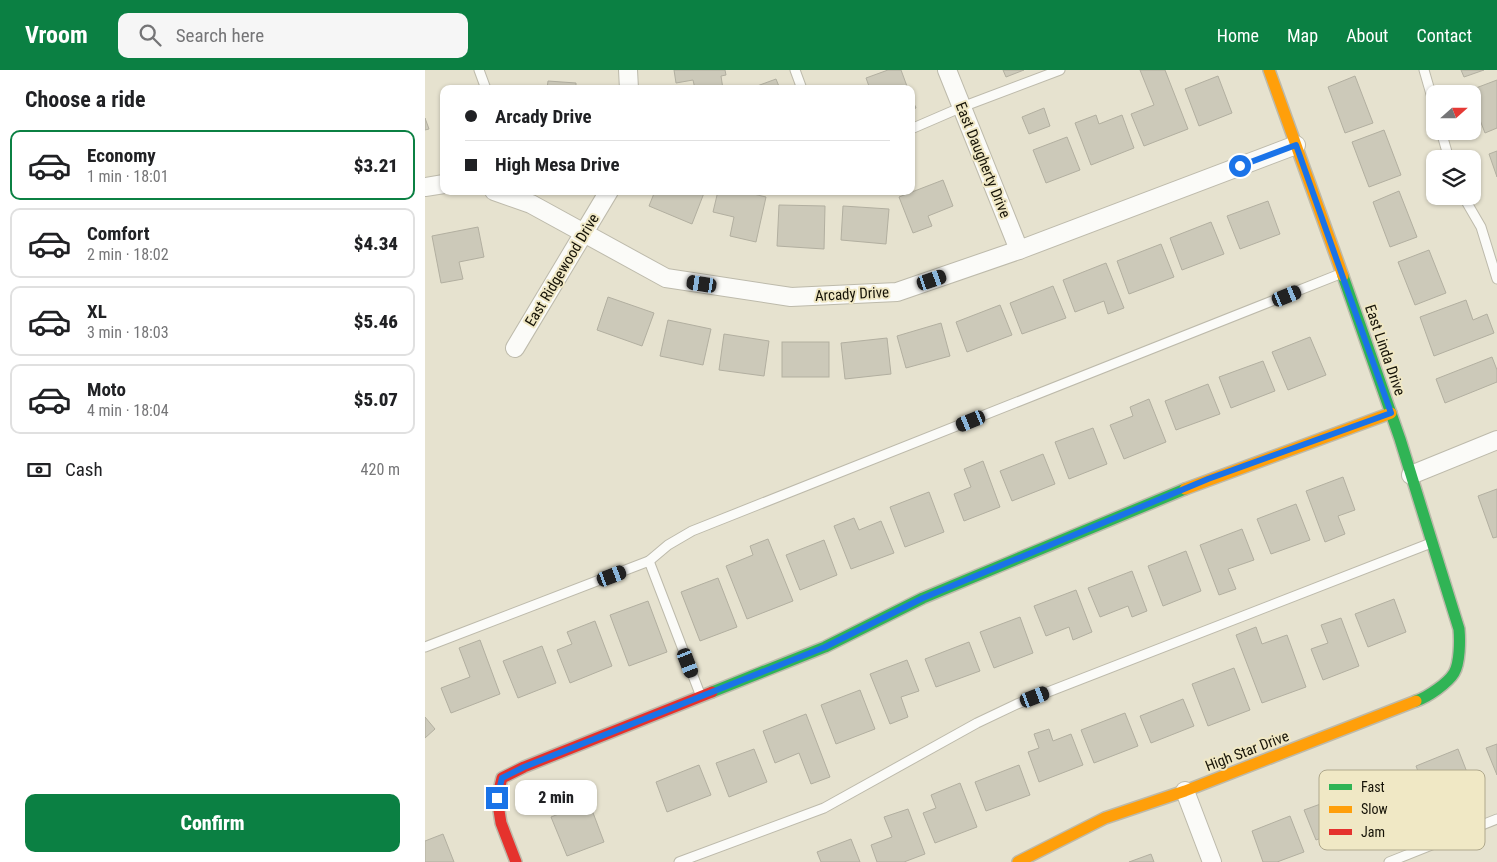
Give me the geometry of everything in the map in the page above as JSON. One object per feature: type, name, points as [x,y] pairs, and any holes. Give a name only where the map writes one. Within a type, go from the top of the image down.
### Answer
[{"type":"street","points":[[628,70],[629,85]]},
{"type":"street","name":"East Daugherty Drive","points":[[947,70],[1019,250]]},
{"type":"street","name":"East Linda Drive","points":[[1269,70],[1391,413],[1459,629],[1460,644]]},
{"type":"street","name":"Arcady Drive","points":[[513,195],[528,198],[584,233],[667,278],[791,297],[897,292],[1019,250],[1296,145]]},
{"type":"street","points":[[425,187],[440,185]]},
{"type":"street","name":"East Ridgewood Drive","points":[[515,348],[607,195]]},
{"type":"street","points":[[516,862],[501,823],[497,798],[502,778],[524,767],[825,647],[923,598],[1199,483],[1391,413]]},
{"type":"street","points":[[1411,475],[1497,440]]},
{"type":"street","name":"High Star Drive","points":[[1018,862],[1105,818],[1185,791],[1429,696],[1455,672],[1460,644]]},
{"type":"street","points":[[1185,791],[1212,862]]},
{"type":"lane","points":[[479,70],[485,85]]},
{"type":"lane","points":[[795,70],[801,85]]},
{"type":"lane","points":[[915,127],[1059,70]]},
{"type":"lane","points":[[1424,70],[1428,85]]},
{"type":"lane","points":[[1468,205],[1481,227],[1497,279]]},
{"type":"lane","points":[[425,647],[649,561],[668,545],[692,531],[1343,274]]},
{"type":"lane","points":[[679,862],[824,808],[977,723],[1017,704],[1432,543]]},
{"type":"lane","points":[[649,561],[701,696]]},
{"type":"lane","points":[[1485,824],[1497,819]]},
{"type":"lane","points":[[1389,862],[1419,850]]},
{"type":"building","points":[[674,70],[725,70],[726,75],[721,76],[722,85],[694,85],[693,80],[676,83]]},
{"type":"building","points":[[888,70],[901,70],[907,85],[869,85],[866,78]]},
{"type":"building","points":[[1003,70],[1024,70],[1006,77]]},
{"type":"building","points":[[1140,70],[1165,70],[1188,129],[1144,146],[1131,114],[1154,105]]},
{"type":"building","points":[[1461,70],[1484,70],[1464,77]]},
{"type":"building","points":[[1218,76],[1232,113],[1199,126],[1185,89]]},
{"type":"building","points":[[1355,76],[1373,123],[1345,133],[1328,87]]},
{"type":"building","points":[[776,79],[778,85],[760,85]]},
{"type":"building","points":[[1497,80],[1497,128],[1485,133],[1481,123],[1481,86]]},
{"type":"building","points":[[548,81],[576,83],[576,85],[548,85]]},
{"type":"building","points":[[1044,108],[1050,126],[1029,134],[1022,117]]},
{"type":"building","points":[[1096,115],[1099,124],[1122,115],[1134,148],[1091,165],[1075,123]]},
{"type":"building","points":[[425,118],[429,129],[425,130]]},
{"type":"building","points":[[1384,130],[1401,175],[1369,187],[1352,142]]},
{"type":"building","points":[[1067,137],[1080,170],[1046,183],[1033,150]]},
{"type":"building","points":[[1497,151],[1497,177],[1489,154]]},
{"type":"building","points":[[943,180],[953,206],[928,216],[932,226],[913,233],[899,197],[915,195],[915,191]]},
{"type":"building","points":[[1399,191],[1417,237],[1390,247],[1373,202]]},
{"type":"building","points":[[653,195],[703,195],[692,224],[649,206]]},
{"type":"building","points":[[717,195],[758,195],[766,197],[756,242],[730,236],[734,217],[713,212]]},
{"type":"building","points":[[1268,201],[1280,234],[1240,249],[1227,216]]},
{"type":"building","points":[[779,205],[825,206],[824,249],[777,246]]},
{"type":"building","points":[[843,206],[889,209],[886,244],[841,240]]},
{"type":"building","points":[[1211,222],[1224,254],[1182,270],[1170,238]]},
{"type":"building","points":[[478,227],[484,257],[459,262],[463,279],[441,283],[432,236]]},
{"type":"building","points":[[1161,244],[1174,277],[1129,294],[1117,261]]},
{"type":"building","points":[[1429,250],[1446,293],[1415,305],[1398,262]]},
{"type":"building","points":[[1106,263],[1124,308],[1108,314],[1104,301],[1075,312],[1063,280]]},
{"type":"building","points":[[1053,286],[1066,318],[1022,334],[1010,303]]},
{"type":"building","points":[[608,297],[654,313],[642,346],[597,330]]},
{"type":"building","points":[[1466,300],[1473,320],[1487,314],[1494,333],[1434,356],[1420,317]]},
{"type":"building","points":[[1000,305],[1012,335],[967,352],[956,322]]},
{"type":"building","points":[[668,320],[711,329],[703,365],[660,356]]},
{"type":"building","points":[[941,323],[950,356],[906,368],[897,336]]},
{"type":"building","points":[[724,334],[769,341],[764,376],[719,370]]},
{"type":"building","points":[[1310,337],[1326,375],[1288,390],[1272,352]]},
{"type":"building","points":[[887,338],[891,374],[845,379],[841,343]]},
{"type":"building","points":[[782,342],[829,342],[829,377],[782,377]]},
{"type":"building","points":[[1492,357],[1497,370],[1497,382],[1445,403],[1436,379]]},
{"type":"building","points":[[1263,361],[1275,391],[1231,408],[1219,377]]},
{"type":"building","points":[[1208,384],[1220,414],[1176,430],[1165,401]]},
{"type":"building","points":[[1149,399],[1166,442],[1124,459],[1110,425],[1133,416],[1130,407]]},
{"type":"building","points":[[1093,428],[1107,464],[1069,479],[1055,442]]},
{"type":"building","points":[[1043,454],[1055,484],[1012,501],[1000,471]]},
{"type":"building","points":[[983,461],[1000,507],[964,521],[954,494],[971,487],[964,469]]},
{"type":"building","points":[[1343,477],[1355,510],[1338,516],[1345,534],[1325,542],[1306,491]]},
{"type":"building","points":[[1497,489],[1497,537],[1493,538],[1478,496]]},
{"type":"building","points":[[929,492],[944,532],[905,547],[890,507]]},
{"type":"building","points":[[1296,504],[1310,540],[1271,554],[1257,519]]},
{"type":"building","points":[[854,518],[859,530],[881,521],[894,553],[851,569],[834,526]]},
{"type":"building","points":[[1242,529],[1254,560],[1228,569],[1236,589],[1219,595],[1200,545]]},
{"type":"building","points":[[768,539],[793,601],[747,619],[726,566],[753,555],[750,546]]},
{"type":"building","points":[[824,540],[837,575],[800,590],[786,555]]},
{"type":"building","points":[[1186,551],[1201,591],[1163,606],[1148,566]]},
{"type":"building","points":[[1132,571],[1147,611],[1132,617],[1128,606],[1100,617],[1088,588]]},
{"type":"building","points":[[718,578],[737,627],[700,641],[681,592]]},
{"type":"building","points":[[1076,590],[1092,632],[1073,640],[1069,627],[1046,636],[1034,606]]},
{"type":"building","points":[[1394,599],[1406,632],[1368,647],[1355,614]]},
{"type":"building","points":[[648,601],[667,652],[629,666],[610,615]]},
{"type":"building","points":[[1020,617],[1033,653],[994,668],[980,632]]},
{"type":"building","points":[[1341,618],[1359,666],[1323,680],[1311,649],[1328,643],[1321,625]]},
{"type":"building","points":[[595,621],[612,666],[570,683],[557,650],[572,644],[567,632]]},
{"type":"building","points":[[1256,627],[1262,644],[1287,635],[1306,687],[1262,703],[1236,635]]},
{"type":"building","points":[[480,640],[500,694],[451,713],[441,688],[470,677],[459,648]]},
{"type":"building","points":[[969,642],[980,671],[936,687],[925,659]]},
{"type":"building","points":[[542,646],[556,683],[518,698],[503,661]]},
{"type":"building","points":[[907,660],[919,691],[901,697],[908,717],[890,724],[870,674]]},
{"type":"building","points":[[1234,668],[1250,710],[1208,726],[1192,684]]},
{"type":"building","points":[[860,690],[875,729],[836,744],[821,705]]},
{"type":"building","points":[[1183,699],[1194,726],[1151,743],[1140,716]]},
{"type":"building","points":[[1125,713],[1138,746],[1094,763],[1081,730]]},
{"type":"building","points":[[806,714],[830,777],[811,784],[799,753],[775,763],[763,731]]},
{"type":"building","points":[[425,717],[435,729],[425,738]]},
{"type":"building","points":[[1049,729],[1053,741],[1071,734],[1083,765],[1039,782],[1028,752],[1039,748],[1034,734]]},
{"type":"building","points":[[1497,744],[1497,775],[1486,748]]},
{"type":"building","points":[[754,749],[767,782],[729,797],[716,763]]},
{"type":"building","points":[[1458,749],[1466,770],[1417,770],[1416,766]]},
{"type":"building","points":[[699,765],[711,795],[667,812],[656,782]]},
{"type":"building","points":[[1019,765],[1030,795],[986,811],[975,782]]},
{"type":"building","points":[[960,783],[977,827],[935,843],[923,813],[936,808],[931,795]]},
{"type":"building","points":[[589,802],[604,842],[567,856],[551,817]]},
{"type":"building","points":[[1319,805],[1319,839],[1316,840],[1304,810]]},
{"type":"building","points":[[908,809],[925,854],[904,862],[877,862],[871,845],[892,837],[884,817]]},
{"type":"building","points":[[1290,816],[1304,852],[1277,862],[1263,862],[1252,831]]},
{"type":"building","points":[[443,834],[454,862],[425,862],[425,841]]},
{"type":"building","points":[[851,839],[860,862],[821,862],[817,852]]},
{"type":"building","points":[[1151,854],[1154,862],[1129,862]]},
{"type":"traffic: fast","points":[[1343,276],[1400,439],[1459,629],[1458,658],[1454,673],[1437,689],[1416,701]]},
{"type":"traffic: fast","points":[[712,692],[825,647],[923,598],[1185,489]]},
{"type":"traffic: slow","points":[[1269,70],[1343,276]]},
{"type":"traffic: slow","points":[[1185,489],[1391,413]]},
{"type":"traffic: slow","points":[[1018,862],[1105,818],[1185,791],[1416,701]]},
{"type":"traffic: jam","points":[[516,862],[501,823],[497,798],[502,778],[524,767],[712,692]]},
{"type":"route","points":[[497,798],[502,778],[524,767],[825,647],[923,598],[1208,479],[1391,413],[1296,145],[1240,166]]}]
